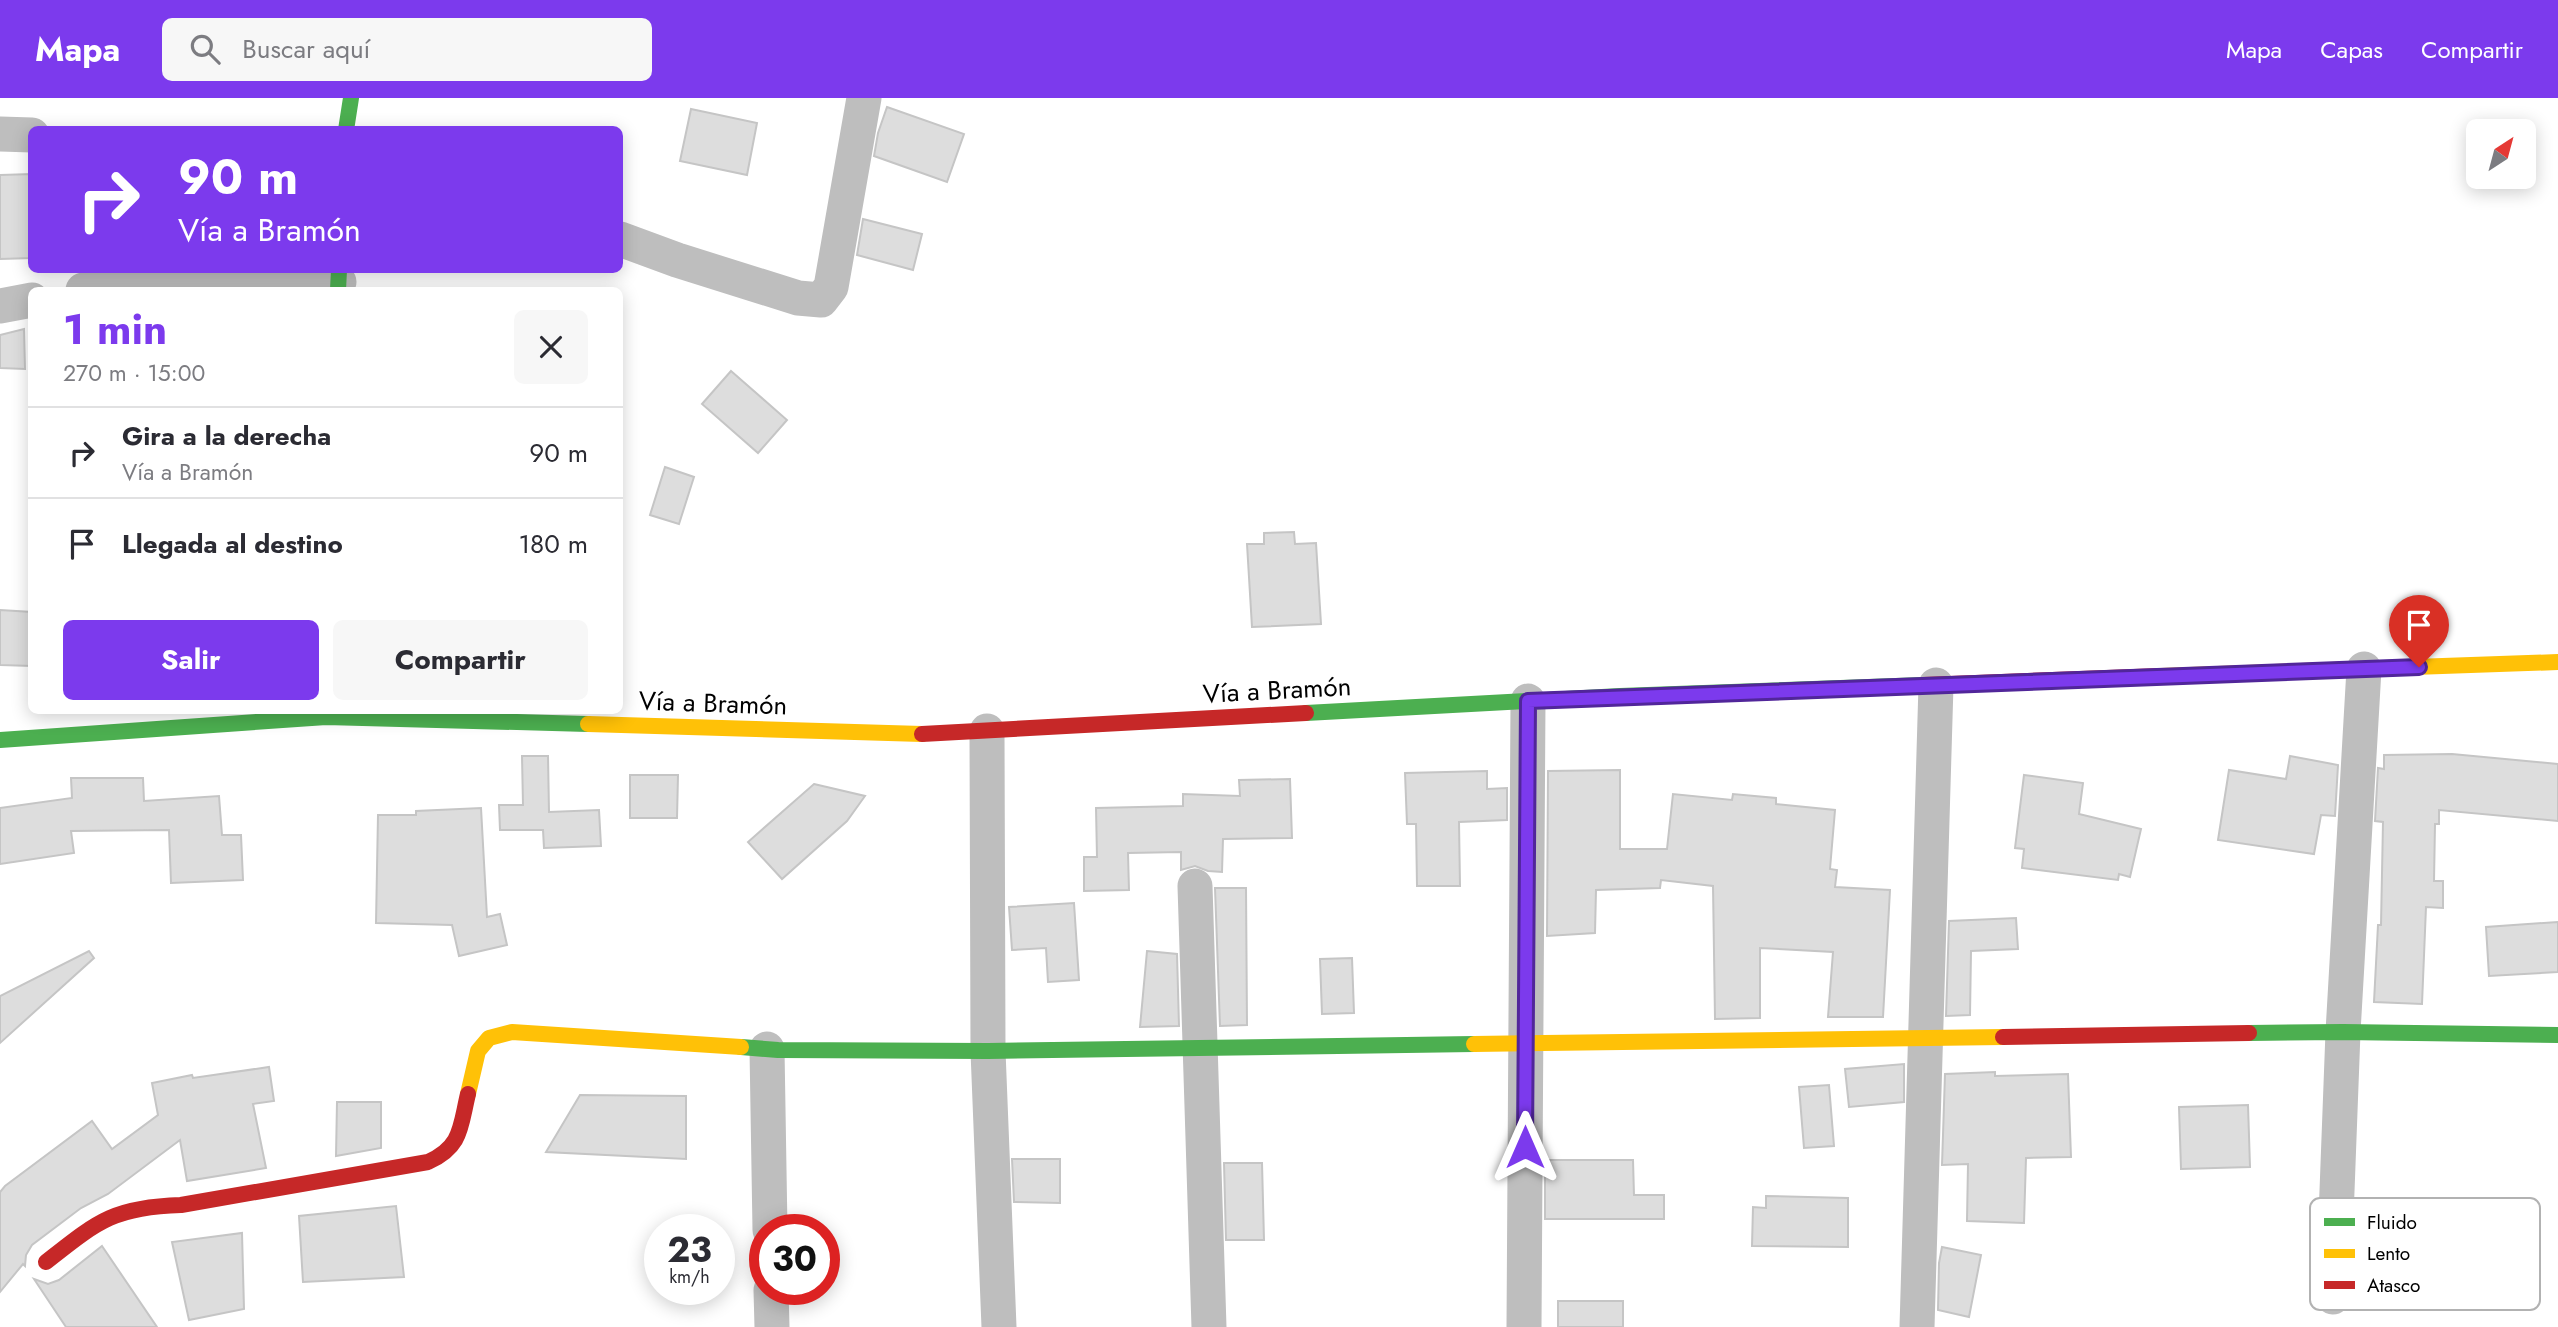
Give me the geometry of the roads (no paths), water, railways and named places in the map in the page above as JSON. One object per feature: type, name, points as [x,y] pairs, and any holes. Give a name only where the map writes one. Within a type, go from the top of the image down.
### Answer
[{"type":"street","points":[[347,126],[351,98]]},
{"type":"street","points":[[623,240],[797,298],[821,300],[831,287],[864,98]]},
{"type":"street","points":[[0,134],[28,135]]},
{"type":"street","points":[[101,287],[339,281]]},
{"type":"street","points":[[0,306],[28,301]]},
{"type":"street","name":"Vía a Bramón","points":[[0,740],[326,714],[925,734],[1528,701],[2558,662]]},
{"type":"street","points":[[2337,1198],[2343,1032],[2364,669]]},
{"type":"street","points":[[1917,1327],[1936,685]]},
{"type":"street","points":[[1524,1327],[1528,701]]},
{"type":"street","points":[[987,731],[988,1051],[999,1327]]},
{"type":"street","points":[[1195,886],[1209,1327]]},
{"type":"street","points":[[46,1262],[103,1217],[126,1209],[146,1205],[181,1205],[428,1161],[444,1155],[457,1138],[478,1051],[489,1038],[499,1034],[537,1034],[767,1049],[988,1051],[2343,1032],[2558,1035]]},
{"type":"street","points":[[767,1049],[770,1214]]},
{"type":"street","points":[[771,1305],[772,1327]]}]
